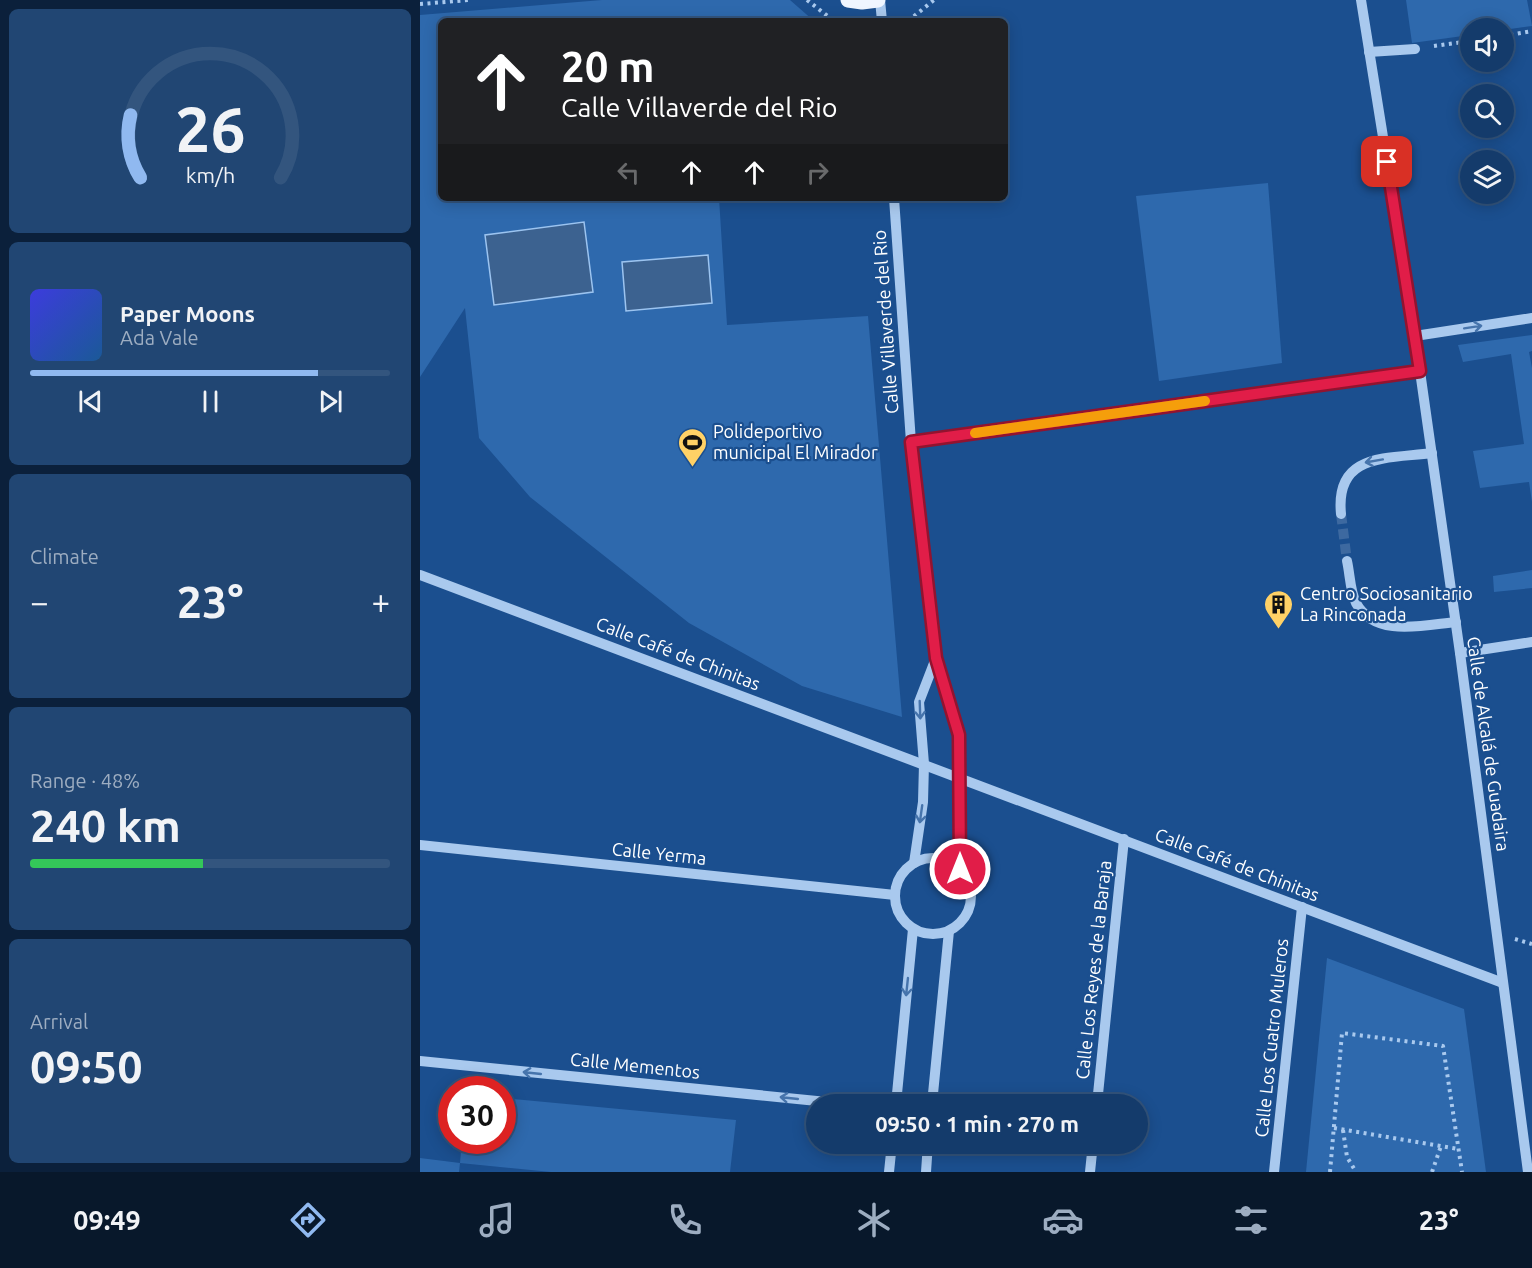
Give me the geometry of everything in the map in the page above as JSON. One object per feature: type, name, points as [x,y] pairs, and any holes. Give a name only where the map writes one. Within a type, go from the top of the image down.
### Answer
[{"type":"main road","points":[[848,0],[862,2],[879,0]]},
{"type":"street","points":[[879,0],[882,18]]},
{"type":"street","name":"Calle de Alcalá de Guadaira","points":[[1361,0],[1432,453],[1528,1172]]},
{"type":"street","points":[[1369,52],[1415,49]]},
{"type":"street","name":"Calle Villaverde del Rio","points":[[894,201],[911,442],[936,658],[959,735],[960,869]]},
{"type":"street","points":[[1415,336],[1532,318]]},
{"type":"street","points":[[911,442],[1420,371]]},
{"type":"street","points":[[1341,514],[1339,493],[1347,477],[1365,462],[1432,453]]},
{"type":"street","points":[[1347,561],[1355,602],[1364,614],[1383,625],[1405,627],[1456,622]]},
{"type":"street","name":"Calle Café de Chinitas","points":[[420,574],[1503,983]]},
{"type":"street","points":[[1460,653],[1532,642]]},
{"type":"street","name":"Calle Villaverde del Rio","points":[[914,863],[923,802],[924,764],[919,702],[936,658]]},
{"type":"street","name":"Calle Los Reyes de la Baraja","points":[[1098,1094],[1124,839]]},
{"type":"street","name":"Calle Yerma","points":[[420,845],[895,895]]},
{"type":"street","points":[[926,858],[939,858],[960,869],[970,885],[971,903],[967,915],[949,931],[937,934],[913,929],[903,920],[897,908],[895,895],[904,872],[914,863],[926,858]]},
{"type":"street","name":"Calle Los Cuatro Muleros","points":[[1274,1172],[1302,907]]},
{"type":"street","points":[[897,1094],[913,929]]},
{"type":"street","points":[[933,1094],[949,931]]},
{"type":"street","name":"Calle Mementos","points":[[420,1061],[806,1100]]},
{"type":"street","points":[[889,1172],[891,1154]]},
{"type":"street","points":[[926,1172],[927,1154]]},
{"type":"street","points":[[1090,1172],[1092,1154]]},
{"type":"path","points":[[420,4],[469,0]]},
{"type":"path","points":[[807,0],[830,18]]},
{"type":"path","points":[[912,18],[934,0]]},
{"type":"path","points":[[1514,34],[1532,31]]},
{"type":"path","points":[[1415,49],[1460,42]]},
{"type":"path","points":[[1330,1172],[1342,1033],[1443,1046],[1462,1172]]},
{"type":"path","points":[[1334,1128],[1458,1149]]},
{"type":"path","points":[[1343,1130],[1347,1158],[1356,1172]]},
{"type":"path","points":[[1432,1172],[1441,1146]]},
{"type":"shaded area","name":"Polideportivo municipal El Mirador","points":[[602,0],[790,0],[811,18],[438,18],[438,201],[719,201],[727,325],[868,316],[902,717],[802,686],[689,623],[530,497],[479,438],[465,308],[420,377],[420,15]]},
{"type":"shaded area","points":[[1406,0],[1527,0],[1532,26],[1514,28],[1514,18],[1460,18],[1460,36],[1412,43]]},
{"type":"shaded area","points":[[1268,183],[1282,363],[1159,381],[1136,196]]},
{"type":"shaded area","points":[[584,222],[593,292],[494,305],[485,235]]},
{"type":"shaded area","points":[[708,255],[712,303],[626,311],[622,262]]},
{"type":"shaded area","points":[[1532,335],[1532,351],[1529,352],[1532,368],[1532,502],[1529,482],[1480,488],[1473,451],[1524,444],[1511,354],[1463,362],[1458,345]]},
{"type":"shaded area","points":[[1532,570],[1532,588],[1494,592],[1493,576]]},
{"type":"shaded area","points":[[1327,958],[1464,1009],[1486,1172],[1306,1172]]},
{"type":"shaded area","points":[[516,1099],[736,1120],[730,1172],[551,1172],[460,1163],[461,1154],[516,1154]]},
{"type":"shaded area","points":[[420,1158],[460,1163],[459,1172],[420,1172]]},
{"type":"tunnel","points":[[1341,514],[1347,561]]},
{"type":"slow traffic","points":[[975,433],[1205,401]]},
{"type":"place","name":"Polideportivo municipal El Mirador","points":[[692,468]]},
{"type":"place","name":"Centro Sociosanitario La Rinconada","points":[[1279,630]]},
{"type":"route","points":[[960,869],[959,735],[936,658],[911,442],[1420,371],[1387,162]]}]
